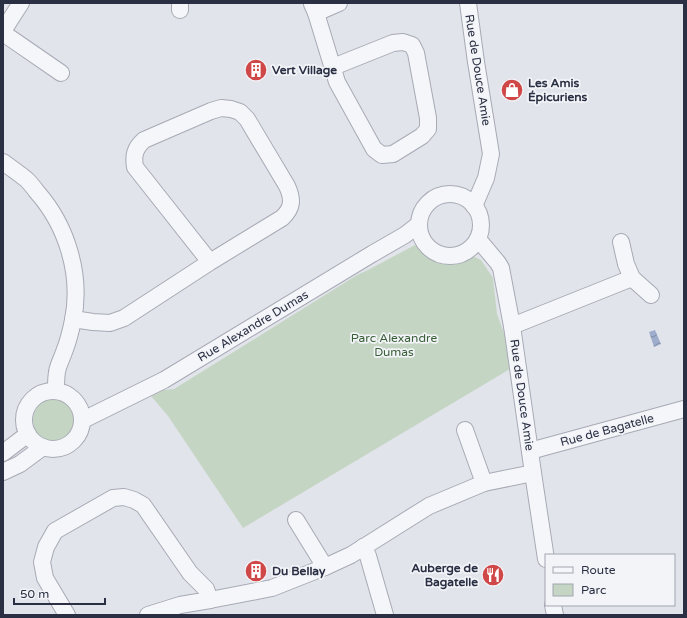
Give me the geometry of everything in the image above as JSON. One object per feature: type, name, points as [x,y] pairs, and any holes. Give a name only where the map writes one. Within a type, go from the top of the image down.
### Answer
[{"type":"street","points":[[21,3],[3,32],[61,73]]},
{"type":"street","points":[[333,67],[393,44],[403,42],[412,45],[416,53],[428,118],[428,129],[422,136],[392,154],[382,155],[374,149],[337,82],[314,8],[339,3]]},
{"type":"street","name":"Rue de Douce Amie","points":[[468,3],[491,154],[486,178],[474,206]]},
{"type":"street","points":[[73,319],[110,323],[124,318],[288,213],[291,203],[291,195],[247,119],[240,112],[221,108],[144,140],[138,144],[134,158],[135,167],[210,262]]},
{"type":"street","points":[[3,162],[28,181],[52,211],[68,247],[73,267],[75,286],[73,319],[66,347],[57,372],[56,390]]},
{"type":"street","points":[[445,195],[456,195],[466,199],[474,206],[480,216],[481,228],[478,239],[472,247],[463,253],[453,256],[443,255],[433,251],[426,244],[421,235],[419,224],[421,214],[427,205],[435,198],[445,195]]},
{"type":"street","name":"Rue Alexandre Dumas","points":[[83,420],[164,380],[406,235],[419,224]]},
{"type":"street","name":"Rue de Douce Amie","points":[[478,239],[501,268],[512,326],[532,473],[545,554]]},
{"type":"street","points":[[621,242],[626,264],[632,278],[651,295]]},
{"type":"street","points":[[512,326],[632,278]]},
{"type":"street","points":[[56,390],[68,394],[76,400],[81,410],[83,420],[82,428],[77,438],[69,445],[53,449],[43,447],[34,442],[28,434],[24,416],[27,406],[37,395],[46,391],[56,390]]},
{"type":"street","name":"Rue de Bagatelle","points":[[530,451],[684,409]]},
{"type":"street","points":[[465,430],[484,483]]},
{"type":"street","points":[[3,454],[28,434]]},
{"type":"street","points":[[3,472],[20,464],[43,447]]},
{"type":"street","points":[[148,615],[180,605],[272,588],[325,568],[351,555],[429,506],[484,483],[532,473]]},
{"type":"street","points":[[67,615],[46,578],[42,562],[46,547],[55,531],[113,498],[124,497],[143,505],[190,573],[206,589],[210,600]]},
{"type":"street","points":[[296,520],[325,568]]},
{"type":"street","points":[[364,547],[385,615]]},
{"type":"green space","name":"Parc Alexandre Dumas","points":[[415,245],[444,260],[457,260],[473,256],[481,260],[493,278],[497,314],[507,341],[510,369],[243,528],[168,416],[151,396],[163,390],[174,389],[357,275]]},
{"type":"green space","points":[[54,399],[69,405],[75,420],[69,435],[54,441],[39,435],[33,420],[39,405]]},
{"type":"water","points":[[655,330],[661,344],[654,347],[649,332]]},
{"type":"place","name":"Vert Village","points":[[256,70]]},
{"type":"place","name":"Les Amis Épicuriens","points":[[512,90]]},
{"type":"place","name":"Du Bellay","points":[[256,571]]},
{"type":"place","name":"Auberge de Bagatelle","points":[[493,575]]}]
